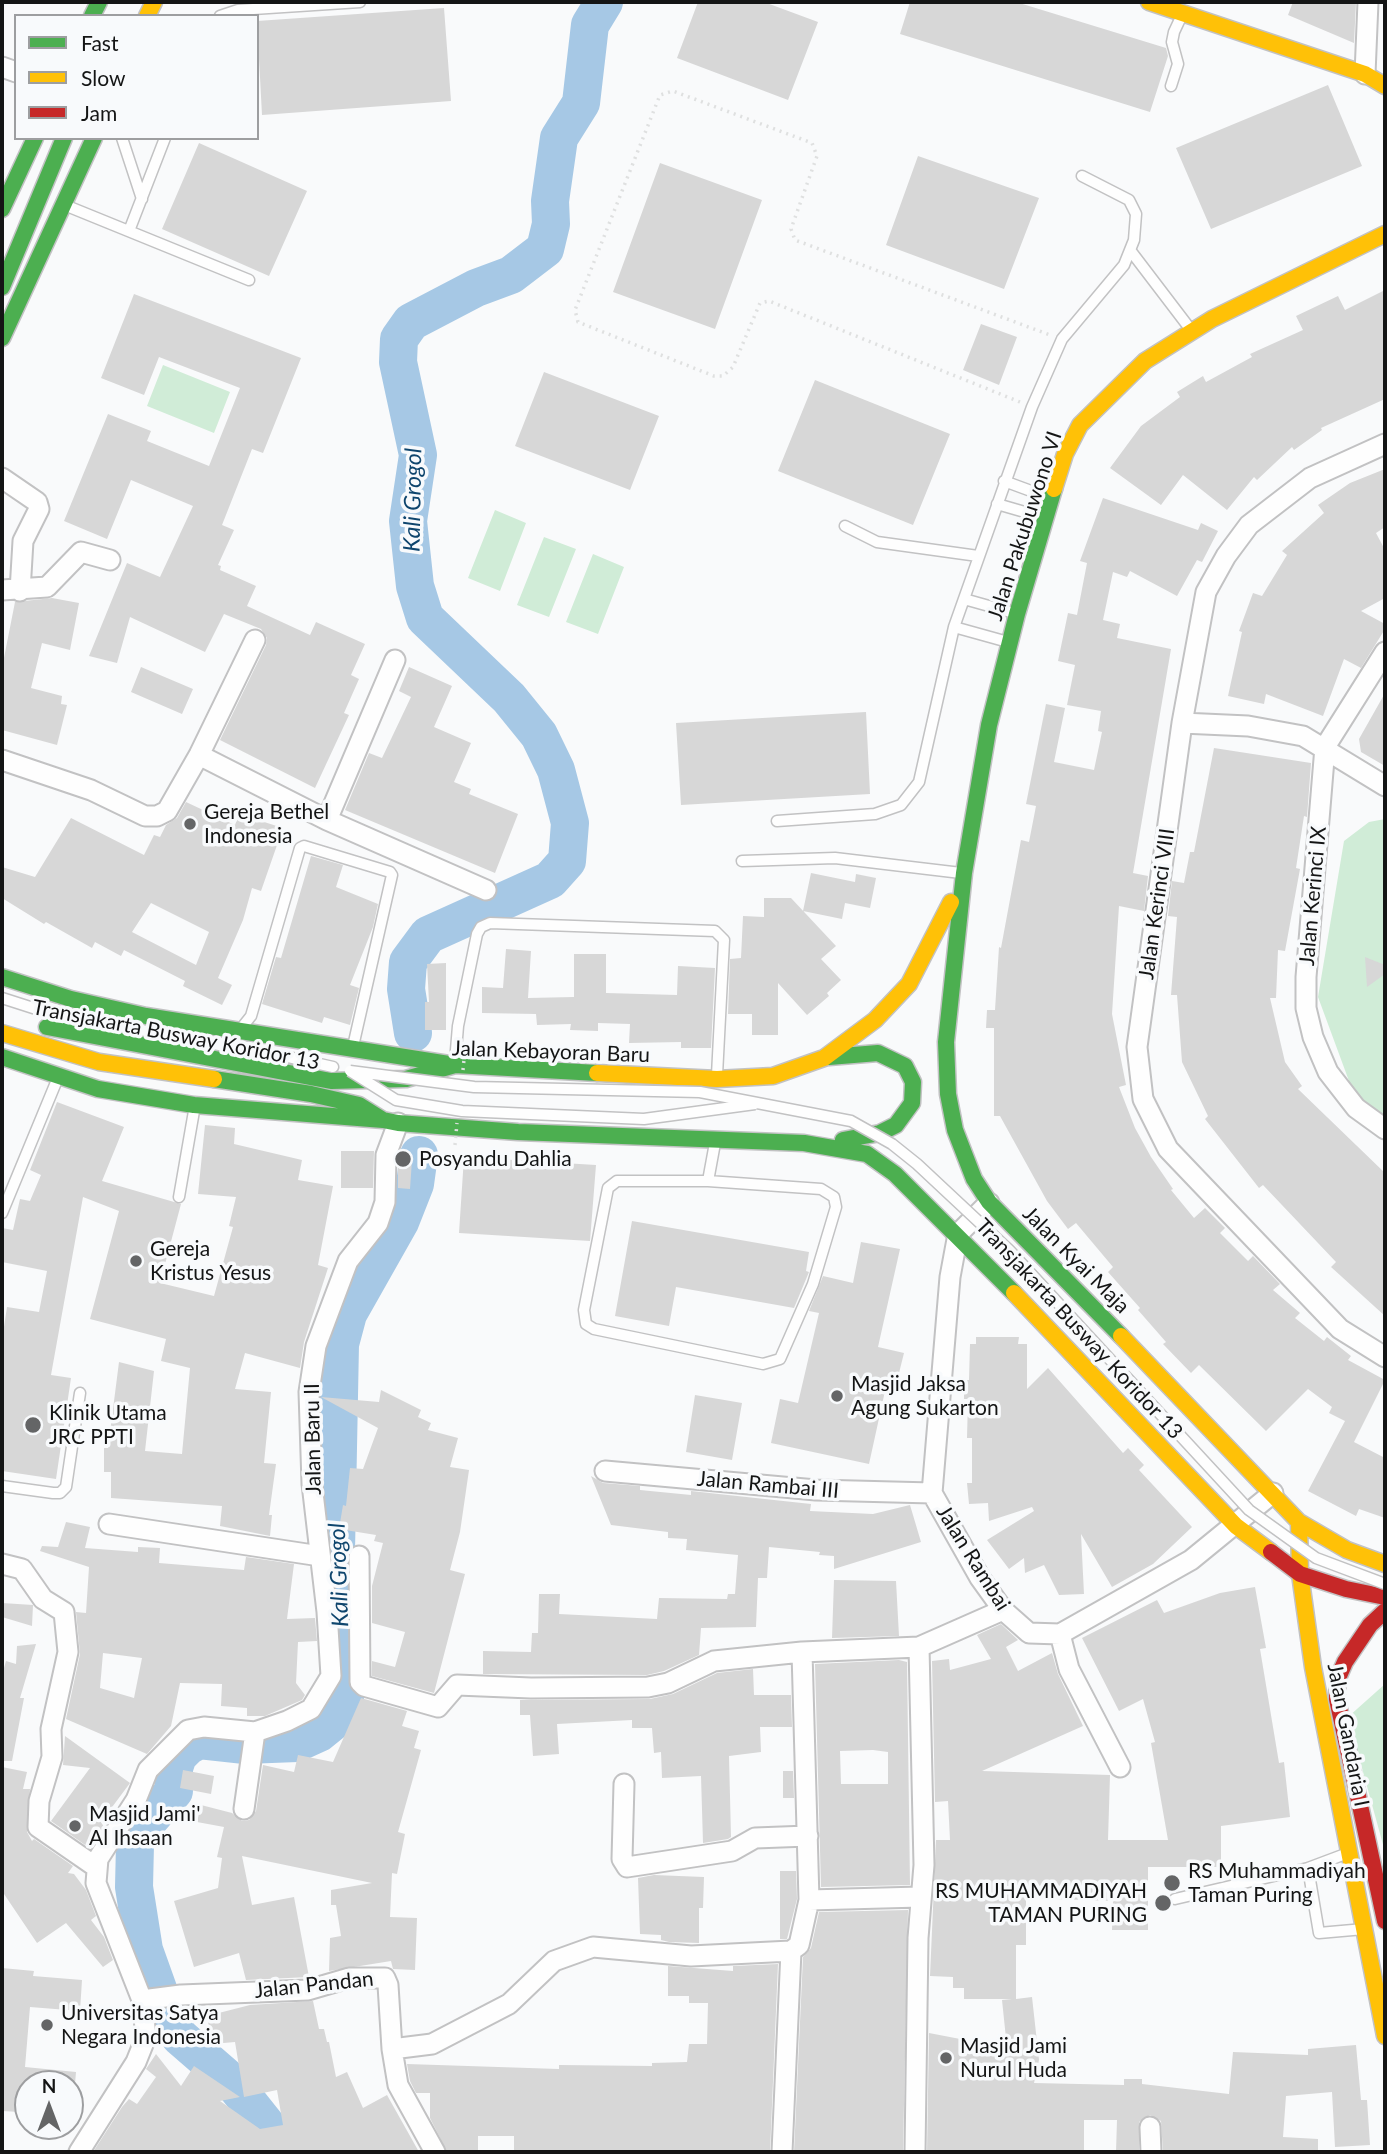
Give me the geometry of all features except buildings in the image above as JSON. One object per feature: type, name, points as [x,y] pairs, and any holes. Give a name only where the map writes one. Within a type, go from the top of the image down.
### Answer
[{"type":"main road","points":[[1149,2],[1193,14],[1365,74],[1385,86]]},
{"type":"main road","points":[[2,209],[34,140]]},
{"type":"main road","points":[[2,287],[63,140]]},
{"type":"main road","points":[[2,338],[93,140]]},
{"type":"main road","name":"Jalan Pakubuwono VI","points":[[964,873],[981,765],[1017,614],[1065,454],[1080,425],[1145,361],[1192,332],[1326,261],[1385,234]]},
{"type":"main road","points":[[2,275],[15,253]]},
{"type":"main road","name":"Jalan Kebayoran Baru","points":[[2,1015],[110,1041],[344,1081],[406,1079],[455,1065],[717,1079],[773,1076],[824,1058],[875,1020],[909,984],[937,934],[964,873]]},
{"type":"main road","name":"Jalan Kyai Maja","points":[[964,873],[947,1022],[948,1094],[964,1157],[989,1202],[1299,1522],[1347,1550],[1385,1564]]},
{"type":"main road","points":[[2,977],[71,999],[146,1016],[455,1065]]},
{"type":"main road","points":[[2,1033],[99,1062],[257,1086],[359,1105],[390,1121]]},
{"type":"main road","points":[[4,1063],[98,1089],[194,1105],[518,1132],[715,1141],[804,1143],[857,1139],[880,1133],[896,1125],[912,1103],[914,1088],[909,1073],[889,1056],[853,1053],[824,1058]]},
{"type":"main road","points":[[804,1143],[858,1151],[877,1161],[958,1234],[1236,1525],[1300,1574],[1346,1590],[1385,1597]]},
{"type":"main road","name":"Jalan Gandaria I","points":[[1299,1522],[1300,1574],[1313,1667],[1364,1929],[1379,1966],[1385,2036]]},
{"type":"main road","name":"Jalan Gandaria I","points":[[1385,1611],[1370,1625],[1345,1662],[1338,1678],[1337,1699],[1385,1921]]},
{"type":"street","points":[[1365,74],[1368,2]]},
{"type":"street","name":"Jalan Kerinci VIII","points":[[1385,444],[1310,478],[1249,525],[1226,555],[1206,592],[1182,723],[1137,1047],[1143,1099],[1168,1149],[1340,1329],[1385,1357]]},
{"type":"street","points":[[2,478],[37,502],[38,509],[23,541],[11,590],[47,587],[81,552],[110,560]]},
{"type":"street","points":[[2,760],[91,790],[145,816],[158,816],[167,811],[200,755],[255,640]]},
{"type":"street","name":"Jalan Kerinci IX","points":[[1385,652],[1325,747],[1306,1008],[1313,1037],[1328,1072],[1356,1108],[1385,1129]]},
{"type":"street","points":[[327,820],[395,660]]},
{"type":"street","points":[[1182,723],[1248,726],[1303,736],[1385,786]]},
{"type":"street","points":[[200,755],[327,820],[486,890]]},
{"type":"street","name":"Jalan Baru II","points":[[96,1867],[136,1800],[148,1770],[188,1730],[204,1727],[253,1746],[311,1709],[331,1676],[309,1443],[309,1392],[316,1346],[348,1261],[378,1223],[386,1202],[386,1155],[390,1121]]},
{"type":"street","points":[[958,1234],[989,1202]]},
{"type":"street","name":"Jalan Rambai","points":[[958,1234],[950,1277],[932,1493],[980,1578],[1003,1610],[1029,1633],[1060,1634]]},
{"type":"street","name":"Jalan Rambai III","points":[[605,1471],[816,1490],[932,1493]]},
{"type":"street","points":[[1120,1767],[1069,1669],[1060,1634],[1191,1560],[1273,1493]]},
{"type":"street","points":[[109,1524],[320,1556]]},
{"type":"street","points":[[359,1556],[360,1682],[364,1686],[438,1707],[443,1705],[452,1688],[457,1685],[531,1688],[648,1687],[668,1683],[714,1661],[802,1652],[919,1647],[1003,1610]]},
{"type":"street","points":[[2,1564],[22,1569],[43,1599],[64,1612],[68,1652],[51,1730],[52,1757],[38,1801],[38,1827],[96,1867],[96,1883],[147,2000],[146,2037],[136,2062],[79,2152]]},
{"type":"street","points":[[915,2152],[920,1897],[924,1865],[919,1647]]},
{"type":"street","points":[[782,2152],[791,1951],[803,1935],[809,1900],[802,1652]]},
{"type":"street","points":[[244,1809],[253,1746]]},
{"type":"street","points":[[624,1784],[622,1859],[627,1867],[732,1851],[755,1838],[808,1836]]},
{"type":"street","points":[[809,1900],[920,1897]]},
{"type":"street","points":[[392,2049],[432,2044],[509,2004],[554,1961],[593,1947],[691,1956],[791,1951]]},
{"type":"street","name":"Jalan Pandan","points":[[147,2000],[181,1995],[308,1990],[349,1978],[385,1978],[388,1985],[392,2049],[398,2085],[435,2152]]},
{"type":"street","points":[[1150,2127],[1151,2152]]},
{"type":"lane","points":[[226,14],[238,10],[360,2]]},
{"type":"lane","points":[[1171,86],[1178,64],[1172,42],[1174,32],[1193,14]]},
{"type":"lane","points":[[123,140],[142,199]]},
{"type":"lane","points":[[129,231],[164,140]]},
{"type":"lane","points":[[777,821],[875,814],[901,805],[919,782],[954,627],[1032,407],[1062,340],[1124,265],[1130,250],[1136,214],[1129,200],[1082,176]]},
{"type":"lane","points":[[64,204],[248,280]]},
{"type":"lane","points":[[1130,250],[1192,332]]},
{"type":"lane","points":[[1004,481],[1052,499]]},
{"type":"lane","points":[[997,505],[1045,519]]},
{"type":"lane","points":[[845,526],[877,542],[978,556]]},
{"type":"lane","points":[[964,599],[1017,614]]},
{"type":"lane","points":[[954,627],[1010,642]]},
{"type":"lane","points":[[239,1030],[251,1016],[300,848],[304,846],[390,872],[392,876],[357,1034],[350,1049]]},
{"type":"lane","points":[[741,861],[835,858],[964,873]]},
{"type":"lane","points":[[455,1065],[458,1026],[477,933],[481,927],[490,923],[715,931],[724,940],[717,1079]]},
{"type":"lane","name":"Transjakarta Busway Koridor 13","points":[[2,998],[71,1018]]},
{"type":"lane","name":"Transjakarta Busway Koridor 13","points":[[256,1050],[350,1071],[387,1073],[474,1087],[700,1092],[817,1112],[851,1121],[892,1144],[917,1164],[1009,1250],[1249,1510],[1316,1558],[1385,1584]]},
{"type":"lane","name":"Transjakarta Busway Koridor 13","points":[[350,1071],[396,1100],[462,1111],[644,1119],[759,1104]]},
{"type":"lane","points":[[2,1213],[58,1076]]},
{"type":"lane","points":[[179,1197],[194,1105]]},
{"type":"lane","points":[[708,1181],[715,1141]]},
{"type":"lane","points":[[617,1181],[708,1181],[821,1189],[834,1197],[836,1207],[813,1284],[784,1355],[773,1362],[763,1364],[594,1329],[586,1324],[583,1316],[608,1188],[617,1181]]},
{"type":"lane","points":[[2,1486],[53,1493],[60,1493],[66,1487],[80,1393]]},
{"type":"lane","points":[[1175,1899],[1308,1868],[1349,1853]]},
{"type":"lane","points":[[1308,1868],[1319,1933],[1364,1929]]},
{"type":"path","points":[[1032,407],[769,300],[760,303],[733,367],[723,376],[714,376],[578,322],[575,310],[660,95],[673,91],[812,144],[817,156],[791,229],[795,240],[1062,340]]},
{"type":"green space","points":[[163,365],[230,392],[214,433],[147,406]]},
{"type":"green space","points":[[495,510],[526,523],[500,591],[468,578]]},
{"type":"green space","points":[[544,537],[576,549],[549,617],[517,605]]},
{"type":"green space","points":[[593,554],[624,567],[598,634],[566,622]]},
{"type":"green space","points":[[1385,819],[1385,1118],[1356,1100],[1318,997],[1344,841],[1369,822]]},
{"type":"green space","points":[[1385,1684],[1385,1852],[1348,1717]]},
{"type":"waterway","name":"Kali Grogol","points":[[413,1033],[406,989],[408,962],[428,935],[550,880],[567,861],[570,823],[556,770],[539,735],[509,698],[425,618],[415,586],[408,521],[418,455],[398,362],[399,339],[411,322],[476,288],[511,275],[545,249],[551,224],[550,201],[559,138],[581,103],[590,25],[604,2]]},
{"type":"waterway","name":"Kali Grogol","points":[[278,2152],[268,2127],[233,2083],[180,2037],[169,2020],[144,1950],[134,1887],[135,1844],[143,1827],[174,1791],[174,1768],[178,1756],[188,1746],[199,1740],[245,1745],[297,1743],[319,1733],[340,1716],[348,1684],[335,1603],[340,1344],[348,1314],[400,1222],[415,1184],[419,1155]]},
{"type":"traffic: fast","points":[[93,14],[99,2]]},
{"type":"traffic: fast","points":[[2,209],[34,140]]},
{"type":"traffic: fast","points":[[2,287],[63,140]]},
{"type":"traffic: fast","points":[[2,338],[93,140]]},
{"type":"traffic: fast","points":[[1054,489],[1017,614],[989,725],[964,873],[946,1042],[948,1094],[955,1130],[974,1179],[989,1202],[1121,1336]]},
{"type":"traffic: fast","points":[[2,977],[71,999],[146,1016],[455,1065]]},
{"type":"traffic: fast","points":[[47,1027],[331,1081],[406,1079],[455,1065],[597,1073]]},
{"type":"traffic: fast","points":[[829,1057],[878,1053],[905,1066],[913,1082],[912,1103],[896,1125],[880,1133],[843,1140]]},
{"type":"traffic: fast","points":[[2,1057],[98,1089],[194,1105],[383,1120]]},
{"type":"traffic: fast","points":[[214,1079],[311,1094],[359,1105],[383,1120],[398,1123],[518,1132],[804,1143],[867,1154],[895,1174],[1014,1293]]},
{"type":"traffic: slow","points":[[148,14],[154,2]]},
{"type":"traffic: slow","points":[[1149,2],[1365,74],[1385,86]]},
{"type":"traffic: slow","points":[[1054,489],[1065,454],[1080,425],[1145,361],[1212,319],[1385,234]]},
{"type":"traffic: slow","points":[[597,1073],[717,1079],[773,1076],[824,1058],[875,1020],[909,984],[951,902]]},
{"type":"traffic: slow","points":[[2,1033],[99,1062],[214,1079]]},
{"type":"traffic: slow","points":[[1014,1293],[1236,1526],[1271,1552]]},
{"type":"traffic: slow","points":[[1121,1336],[1299,1522],[1347,1550],[1385,1564]]},
{"type":"traffic: slow","points":[[1299,1522],[1300,1574],[1313,1667],[1385,2036]]},
{"type":"traffic: jam","points":[[1271,1552],[1300,1574],[1346,1589],[1385,1597]]},
{"type":"traffic: jam","points":[[1385,1611],[1370,1625],[1345,1662],[1338,1678],[1337,1699],[1385,1921]]},
{"type":"place","name":"Gereja Bethel Indonesia","points":[[190,824]]},
{"type":"place","name":"Posyandu Dahlia","points":[[403,1159]]},
{"type":"place","name":"Gereja Kristus Yesus","points":[[136,1261]]},
{"type":"place","name":"Masjid Jaksa Agung Sukarton","points":[[837,1396]]},
{"type":"place","name":"Klinik Utama JRC PPTI","points":[[33,1425]]},
{"type":"place","name":"Masjid Jami' Al Ihsaan","points":[[75,1826]]},
{"type":"place","name":"RS Muhammadiyah Taman Puring","points":[[1172,1883]]},
{"type":"place","name":"RS MUHAMMADIYAH TAMAN PURING","points":[[1163,1903]]},
{"type":"place","name":"Universitas Satya Negara Indonesia","points":[[47,2025]]},
{"type":"place","name":"Masjid Jami Nurul Huda","points":[[946,2058]]}]
